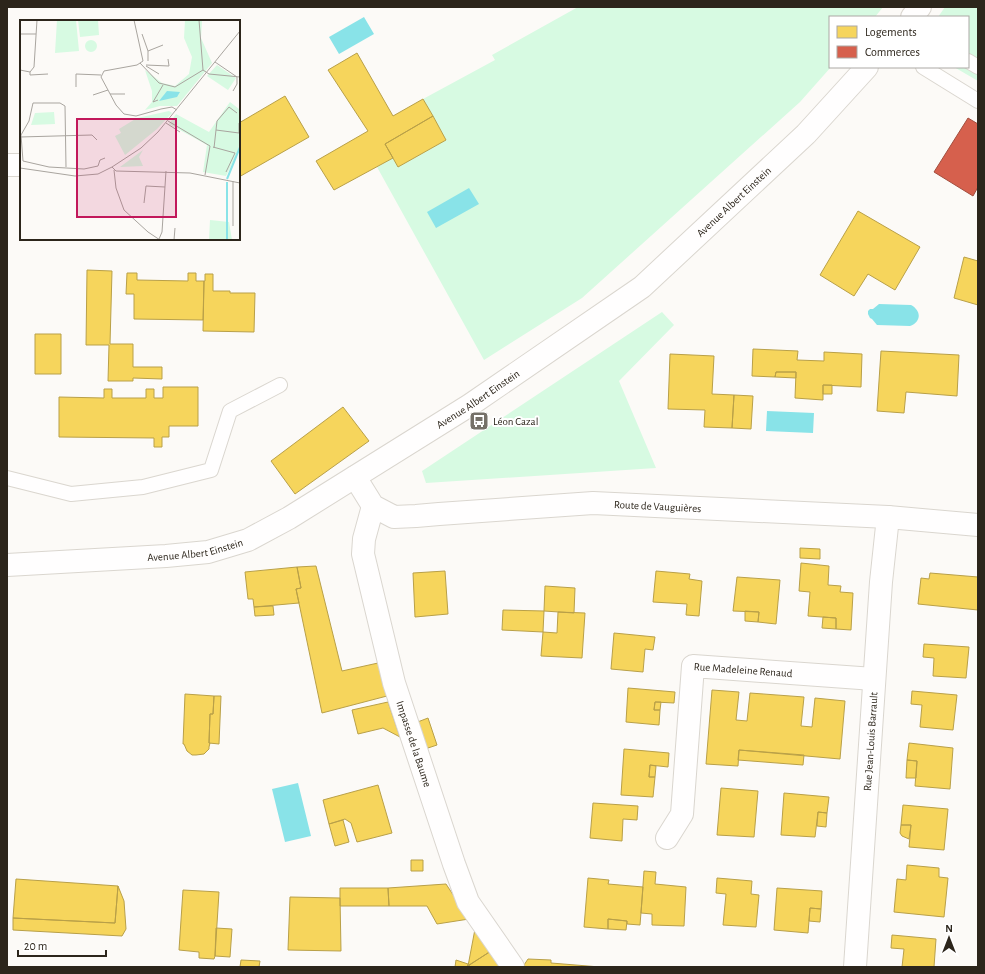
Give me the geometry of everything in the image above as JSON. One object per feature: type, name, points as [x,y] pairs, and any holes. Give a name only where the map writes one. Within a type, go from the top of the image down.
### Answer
[{"type":"street","points":[[913,16],[920,7]]},
{"type":"street","name":"Avenue Albert Einstein","points":[[7,565],[166,556],[208,552],[248,540],[289,518],[470,405],[642,287],[806,134],[866,68]]},
{"type":"street","points":[[7,165],[20,165]]},
{"type":"street","points":[[355,477],[373,506]]},
{"type":"street","name":"Route de Vauguières","points":[[373,506],[394,517],[593,503],[888,517],[978,525]]},
{"type":"street","name":"Impasse de la Baume","points":[[373,506],[364,539],[363,554],[394,683],[468,902],[513,967]]},
{"type":"street","name":"Rue Jean-Louis Barrault","points":[[855,967],[881,582],[888,517]]},
{"type":"street","name":"Rue Madeleine Renaud","points":[[667,838],[682,814],[693,666],[874,679]]},
{"type":"lane","points":[[969,62],[978,67]]},
{"type":"lane","points":[[925,68],[978,101]]},
{"type":"lane","points":[[7,478],[71,494],[143,487],[212,470],[230,411],[280,385]]},
{"type":"green space","points":[[578,7],[883,7],[876,16],[829,16],[830,68],[800,102],[582,298],[484,360],[377,167],[393,158],[398,167],[446,140],[423,99],[495,60],[492,55]]},
{"type":"green space","points":[[945,7],[978,7],[978,81],[956,68],[969,68],[969,16],[939,16]]},
{"type":"green space","points":[[662,312],[674,325],[619,381],[656,468],[426,483],[422,471]]},
{"type":"water","points":[[364,17],[374,34],[339,54],[329,37]]},
{"type":"water","points":[[469,188],[479,204],[436,228],[427,212]]},
{"type":"water","points":[[879,304],[911,305],[917,310],[919,316],[918,319],[910,326],[877,325],[870,318],[868,311]]},
{"type":"water","points":[[767,411],[814,413],[813,433],[766,431]]},
{"type":"water","points":[[298,783],[311,836],[285,842],[272,789]]},
{"type":"building: Logements","points":[[357,53],[393,116],[423,99],[433,116],[385,144],[393,158],[334,190],[316,161],[368,131],[328,70]]},
{"type":"building: Logements","points":[[285,96],[309,137],[240,176],[240,122]]},
{"type":"building: Logements","points":[[433,116],[446,140],[398,167],[385,144]]},
{"type":"building: Logements","points":[[858,211],[920,247],[895,290],[868,274],[854,296],[820,275]]},
{"type":"building: Logements","points":[[964,257],[978,261],[978,305],[954,298]]},
{"type":"building: Logements","points":[[87,270],[112,271],[110,344],[133,344],[133,367],[162,367],[162,379],[133,378],[133,381],[108,381],[109,345],[86,345]]},
{"type":"building: Logements","points":[[127,273],[137,273],[137,280],[188,281],[188,273],[196,273],[196,281],[204,281],[203,320],[134,319],[134,294],[126,294]]},
{"type":"building: Logements","points":[[205,274],[213,274],[213,291],[255,293],[254,332],[203,331]]},
{"type":"building: Logements","points":[[35,334],[61,334],[61,374],[35,374]]},
{"type":"building: Logements","points":[[753,349],[798,351],[797,360],[824,361],[824,352],[862,354],[861,387],[823,385],[823,400],[795,398],[796,372],[776,372],[775,377],[752,376]]},
{"type":"building: Logements","points":[[881,351],[959,355],[957,396],[906,392],[904,413],[877,411]]},
{"type":"building: Logements","points":[[670,354],[714,356],[712,394],[734,395],[732,428],[704,427],[705,410],[668,409]]},
{"type":"building: Logements","points":[[776,372],[796,372],[796,378],[775,377]]},
{"type":"building: Logements","points":[[823,385],[832,385],[832,394],[823,394]]},
{"type":"building: Logements","points":[[163,387],[198,387],[198,426],[169,426],[169,437],[162,437],[162,447],[154,447],[154,438],[59,437],[59,397],[104,398],[104,389],[112,389],[112,398],[146,398],[146,389],[154,389],[154,398],[163,398]]},
{"type":"building: Logements","points":[[734,395],[753,396],[751,429],[732,428]]},
{"type":"building: Logements","points":[[343,407],[369,441],[295,494],[271,461]]},
{"type":"building: Logements","points":[[800,548],[820,549],[820,559],[800,558]]},
{"type":"building: Logements","points":[[801,563],[829,566],[828,585],[841,586],[840,592],[853,593],[851,630],[836,629],[836,618],[808,616],[810,592],[799,591]]},
{"type":"building: Logements","points":[[316,566],[342,671],[378,663],[387,696],[322,713],[296,589],[301,588],[297,567]]},
{"type":"building: Logements","points":[[297,567],[301,588],[296,589],[299,603],[254,607],[253,599],[248,599],[245,572]]},
{"type":"building: Logements","points":[[445,571],[448,614],[415,617],[413,573]]},
{"type":"building: Logements","points":[[656,571],[690,574],[689,579],[702,581],[699,616],[686,615],[687,604],[653,602]]},
{"type":"building: Logements","points":[[930,573],[978,577],[978,610],[918,604],[921,578],[929,579]]},
{"type":"building: Logements","points":[[737,577],[780,580],[776,624],[758,622],[759,612],[733,611]]},
{"type":"building: Logements","points":[[545,586],[575,588],[574,613],[544,611]]},
{"type":"building: Logements","points":[[273,606],[274,615],[255,616],[254,607]]},
{"type":"building: Logements","points":[[503,610],[544,611],[543,632],[502,630]]},
{"type":"building: Logements","points":[[745,611],[759,612],[758,622],[745,621]]},
{"type":"building: Logements","points":[[558,612],[585,613],[582,658],[541,656],[543,632],[557,633]]},
{"type":"building: Logements","points":[[823,617],[836,618],[836,629],[822,628]]},
{"type":"building: Logements","points":[[614,633],[655,637],[653,650],[645,649],[643,672],[611,669]]},
{"type":"building: Logements","points":[[924,644],[969,647],[966,678],[933,676],[934,658],[923,657]]},
{"type":"building: Logements","points":[[628,688],[675,692],[674,703],[655,702],[654,710],[660,710],[659,725],[626,722]]},
{"type":"building: Logements","points":[[712,690],[739,692],[736,720],[747,721],[750,693],[804,697],[801,726],[812,727],[815,698],[845,701],[840,759],[739,750],[738,766],[706,764]]},
{"type":"building: Logements","points":[[912,691],[957,695],[953,730],[920,727],[922,705],[911,704]]},
{"type":"building: Logements","points":[[185,694],[214,696],[213,714],[210,714],[209,749],[204,754],[192,755],[187,751],[183,744]]},
{"type":"building: Logements","points":[[214,696],[221,696],[219,744],[209,743],[210,714],[213,714]]},
{"type":"building: Logements","points":[[388,702],[400,737],[383,728],[358,734],[352,710]]},
{"type":"building: Logements","points":[[655,702],[661,702],[660,710],[654,710]]},
{"type":"building: Logements","points":[[428,718],[437,745],[425,749],[415,723]]},
{"type":"building: Logements","points":[[909,743],[953,748],[950,789],[915,786],[917,761],[907,760]]},
{"type":"building: Logements","points":[[624,749],[669,753],[668,767],[650,765],[649,777],[655,777],[653,797],[621,795]]},
{"type":"building: Logements","points":[[739,750],[804,755],[803,765],[738,760]]},
{"type":"building: Logements","points":[[907,760],[917,761],[916,778],[906,778]]},
{"type":"building: Logements","points":[[650,765],[656,766],[655,777],[649,777]]},
{"type":"building: Logements","points":[[378,785],[392,833],[357,842],[351,823],[345,819],[329,824],[323,800]]},
{"type":"building: Logements","points":[[721,788],[758,791],[754,837],[717,835]]},
{"type":"building: Logements","points":[[784,793],[829,797],[827,813],[818,812],[815,837],[781,835]]},
{"type":"building: Logements","points":[[593,803],[638,806],[637,820],[623,819],[622,841],[590,838]]},
{"type":"building: Logements","points":[[903,805],[948,809],[944,850],[909,847],[911,825],[901,825]]},
{"type":"building: Logements","points":[[818,812],[827,813],[826,827],[817,826]]},
{"type":"building: Logements","points":[[343,820],[349,842],[335,846],[329,824]]},
{"type":"building: Logements","points":[[901,825],[911,825],[909,839],[902,836],[900,833]]},
{"type":"building: Logements","points":[[411,860],[423,860],[423,871],[411,871]]},
{"type":"building: Logements","points":[[907,865],[939,868],[939,877],[948,878],[944,917],[894,912],[897,879],[906,880]]},
{"type":"building: Logements","points":[[644,871],[656,872],[655,884],[686,887],[684,926],[652,925],[652,914],[641,913]]},
{"type":"building: Logements","points":[[588,878],[609,880],[608,884],[643,887],[640,925],[627,924],[627,921],[608,919],[608,929],[584,927]]},
{"type":"building: Logements","points":[[717,878],[752,881],[751,894],[759,895],[756,927],[723,925],[726,894],[716,893]]},
{"type":"building: Logements","points":[[16,879],[118,886],[115,923],[13,918]]},
{"type":"building: Logements","points":[[446,884],[469,919],[437,924],[427,906],[389,906],[388,888]]},
{"type":"building: Logements","points":[[118,886],[124,901],[126,929],[122,936],[13,930],[13,918],[115,923]]},
{"type":"building: Logements","points":[[340,888],[388,888],[389,906],[340,906]]},
{"type":"building: Logements","points":[[777,888],[822,891],[821,909],[810,908],[808,933],[774,930]]},
{"type":"building: Logements","points":[[183,890],[219,892],[214,959],[199,958],[199,952],[179,950]]},
{"type":"building: Logements","points":[[290,897],[340,898],[341,951],[288,950]]},
{"type":"building: Logements","points":[[810,908],[821,909],[820,922],[809,921]]},
{"type":"building: Logements","points":[[608,919],[627,921],[626,930],[608,929]]},
{"type":"building: Logements","points":[[216,928],[232,929],[230,957],[215,956]]},
{"type":"building: Logements","points":[[475,929],[491,951],[468,966]]},
{"type":"building: Logements","points":[[892,935],[936,939],[934,967],[902,967],[904,949],[891,948]]},
{"type":"building: Logements","points":[[491,951],[502,967],[470,967],[469,965]]},
{"type":"building: Logements","points":[[528,959],[551,960],[551,963],[600,967],[526,967],[524,965]]},
{"type":"building: Logements","points":[[241,960],[260,961],[259,967],[240,967]]},
{"type":"building: Logements","points":[[456,960],[468,964],[467,967],[455,967]]},
{"type":"building: Commerces","points":[[968,118],[978,124],[978,187],[973,196],[934,172]]},
{"type":"place","name":"Léon Cazal","points":[[479,421]]}]
